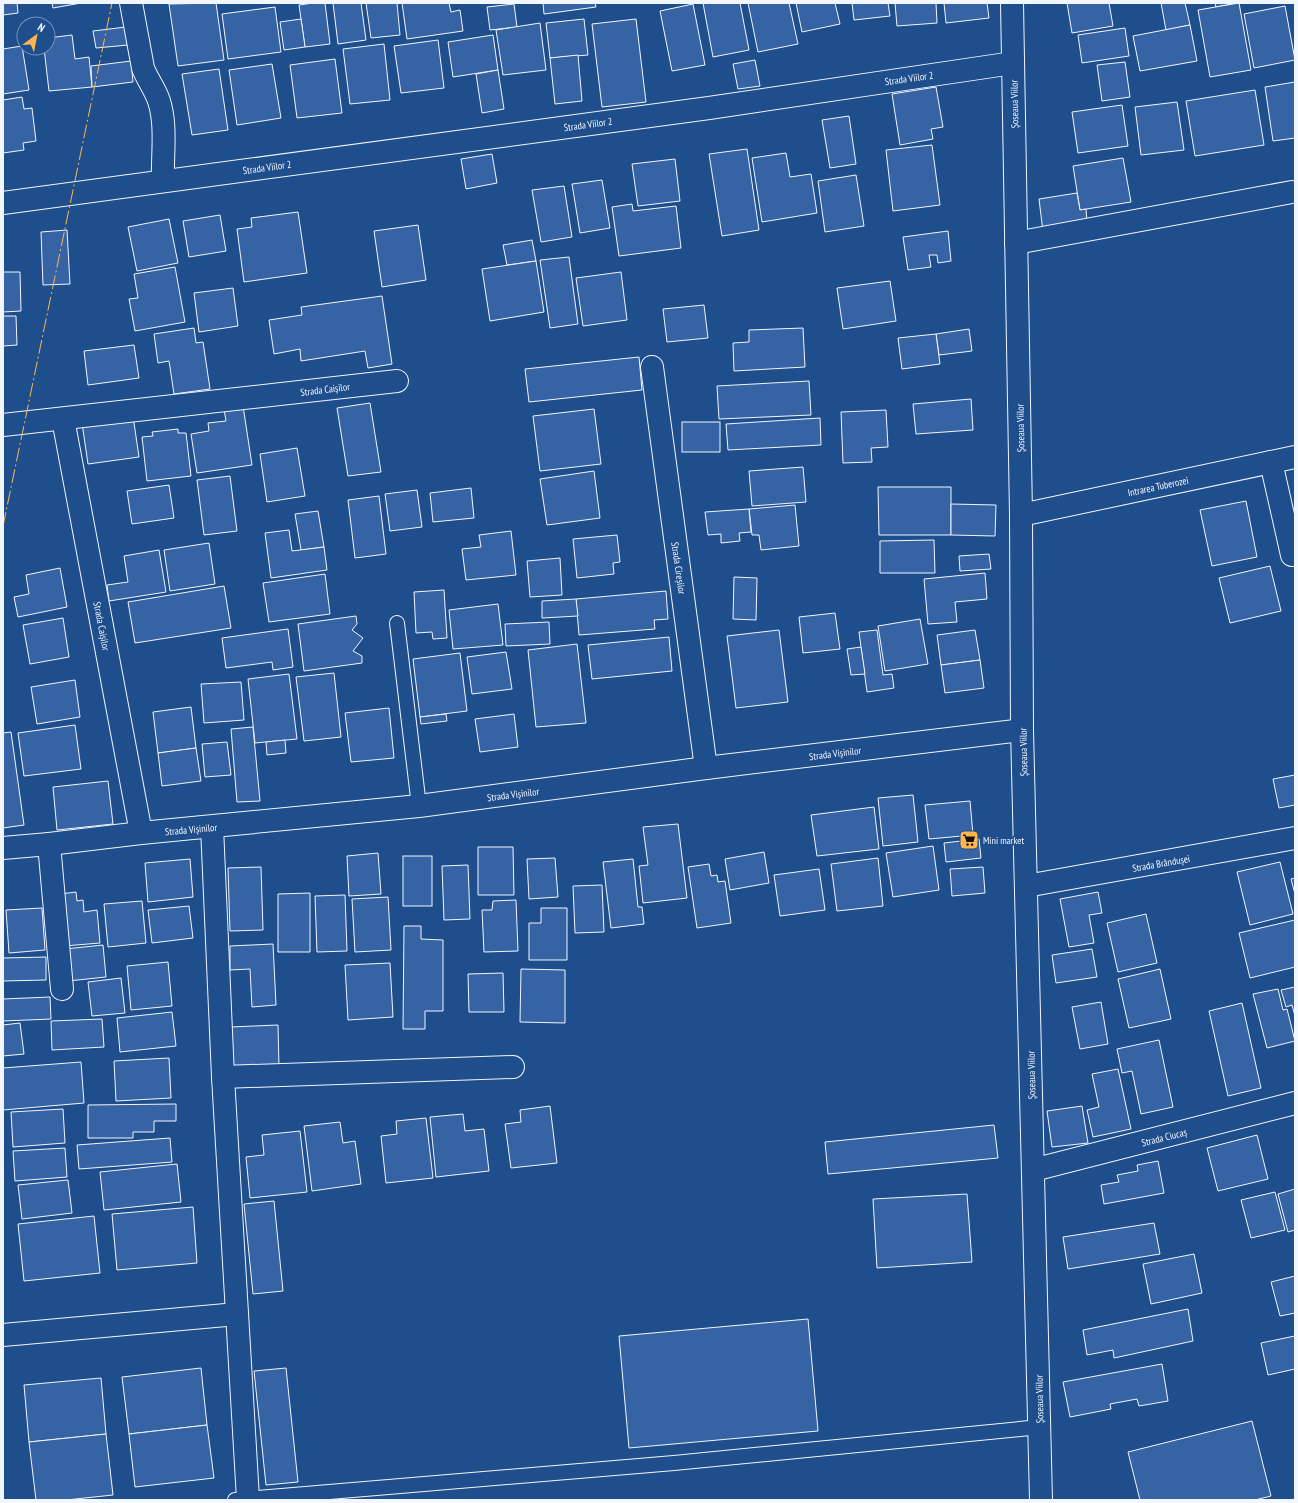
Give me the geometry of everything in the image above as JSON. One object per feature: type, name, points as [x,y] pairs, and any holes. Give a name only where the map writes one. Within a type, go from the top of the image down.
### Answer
[{"type":"street","points":[[132,3],[143,68],[159,103],[162,124],[163,181]]},
{"type":"street","name":"Șoseaua Viilor","points":[[1012,3],[1021,515],[1022,730],[1041,1500]]},
{"type":"street","name":"Strada Viilor 2","points":[[3,204],[163,181],[709,108],[1013,63]]},
{"type":"street","points":[[1016,244],[1292,192]]},
{"type":"street","name":"Strada Cireșilor","points":[[652,367],[706,768]]},
{"type":"street","name":"Strada Caișilor","points":[[3,425],[397,381]]},
{"type":"street","name":"Strada Caișilor","points":[[63,419],[141,833]]},
{"type":"street","name":"Intrarea Tuberozei","points":[[1021,515],[1295,456]]},
{"type":"street","points":[[1271,462],[1292,555]]},
{"type":"street","name":"Strada Vișinilor","points":[[3,848],[419,806],[706,768],[1022,730]]},
{"type":"street","points":[[212,827],[223,1077],[237,1314],[242,1499]]},
{"type":"street","name":"Strada Brândușei","points":[[1026,886],[1295,838]]},
{"type":"street","points":[[49,844],[62,989]]},
{"type":"street","points":[[223,1077],[513,1068]]},
{"type":"street","name":"Strada Ciucaș","points":[[1033,1170],[1295,1103]]},
{"type":"street","points":[[3,1335],[237,1314]]},
{"type":"lane","points":[[397,623],[419,806]]},
{"type":"lane","points":[[242,1499],[682,1462],[1040,1427]]},
{"type":"building","points":[[3,3],[17,3],[18,13],[3,15]]},
{"type":"building","points":[[52,3],[81,3],[53,8]]},
{"type":"building","points":[[216,3],[224,60],[178,66],[169,4]]},
{"type":"building","points":[[325,3],[330,44],[305,47],[299,5]]},
{"type":"building","points":[[333,3],[361,3],[366,40],[338,44]]},
{"type":"building","points":[[366,3],[397,3],[400,35],[371,38]]},
{"type":"building","points":[[402,3],[449,3],[451,12],[460,10],[463,31],[407,39]]},
{"type":"building","points":[[543,3],[595,3],[596,7],[544,14]]},
{"type":"building","points":[[703,3],[740,3],[749,50],[713,57]]},
{"type":"building","points":[[748,3],[789,3],[798,44],[758,52]]},
{"type":"building","points":[[796,3],[835,3],[840,24],[802,32]]},
{"type":"building","points":[[852,3],[888,3],[890,16],[854,20]]},
{"type":"building","points":[[895,3],[936,3],[937,23],[897,26]]},
{"type":"building","points":[[944,3],[987,3],[989,18],[946,23]]},
{"type":"building","points":[[1067,3],[1109,3],[1113,26],[1072,33]]},
{"type":"building","points":[[1161,3],[1185,3],[1190,25],[1166,30]]},
{"type":"building","points":[[1215,3],[1237,3],[1216,7]]},
{"type":"building","points":[[1239,3],[1251,70],[1210,77],[1198,10]]},
{"type":"building","points":[[514,4],[517,27],[490,30],[487,7]]},
{"type":"building","points":[[693,4],[705,65],[672,71],[660,11]]},
{"type":"building","points":[[1285,6],[1295,60],[1254,68],[1244,14]]},
{"type":"building","points":[[275,7],[281,52],[228,59],[222,14]]},
{"type":"building","points":[[301,19],[305,47],[284,50],[280,22]]},
{"type":"building","points":[[584,19],[588,55],[550,58],[546,23]]},
{"type":"building","points":[[636,19],[646,102],[602,107],[592,24]]},
{"type":"building","points":[[540,23],[546,70],[503,75],[496,30]]},
{"type":"building","points":[[1190,25],[1197,61],[1140,71],[1133,36]]},
{"type":"building","points":[[126,27],[128,45],[96,48],[93,31]]},
{"type":"building","points":[[1125,28],[1129,56],[1082,63],[1078,35]]},
{"type":"building","points":[[72,35],[75,59],[89,57],[92,87],[49,91],[45,56],[56,56],[56,37]]},
{"type":"building","points":[[493,35],[498,70],[453,77],[448,42]]},
{"type":"building","points":[[438,40],[444,88],[401,93],[394,46]]},
{"type":"building","points":[[384,44],[390,100],[350,104],[343,49]]},
{"type":"building","points":[[16,47],[16,56],[24,56],[29,90],[3,94],[3,49]]},
{"type":"building","points":[[578,55],[582,101],[555,104],[550,58]]},
{"type":"building","points":[[335,59],[342,113],[297,118],[290,65]]},
{"type":"building","points":[[755,60],[760,86],[738,89],[733,64]]},
{"type":"building","points":[[131,61],[133,82],[92,87],[91,66]]},
{"type":"building","points":[[1125,62],[1130,97],[1102,101],[1097,65]]},
{"type":"building","points":[[272,64],[281,118],[237,125],[229,70]]},
{"type":"building","points":[[219,69],[228,130],[192,135],[182,74]]},
{"type":"building","points":[[498,70],[504,109],[482,113],[476,74]]},
{"type":"building","points":[[1295,82],[1295,138],[1273,141],[1265,87]]},
{"type":"building","points":[[936,87],[943,127],[931,129],[933,139],[900,145],[892,94]]},
{"type":"building","points":[[1255,90],[1264,145],[1195,156],[1186,101]]},
{"type":"building","points":[[22,97],[24,109],[32,108],[36,141],[23,143],[24,150],[3,153],[3,100]]},
{"type":"building","points":[[1177,102],[1184,150],[1141,155],[1135,107]]},
{"type":"building","points":[[1122,105],[1128,146],[1078,153],[1072,112]]},
{"type":"building","points":[[849,116],[856,164],[830,168],[822,120]]},
{"type":"building","points":[[932,145],[940,205],[893,211],[886,150]]},
{"type":"building","points":[[747,149],[759,230],[722,236],[709,154]]},
{"type":"building","points":[[786,153],[790,177],[811,174],[817,213],[762,222],[752,158]]},
{"type":"building","points":[[492,154],[497,183],[466,189],[461,159]]},
{"type":"building","points":[[1123,158],[1131,202],[1080,210],[1073,166]]},
{"type":"building","points":[[675,159],[680,201],[638,206],[632,164]]},
{"type":"building","points":[[856,175],[864,226],[825,232],[818,181]]},
{"type":"building","points":[[602,180],[610,228],[580,233],[572,184]]},
{"type":"building","points":[[564,186],[572,237],[541,242],[532,190]]},
{"type":"building","points":[[1077,193],[1080,210],[1086,209],[1087,222],[1043,232],[1039,199]]},
{"type":"building","points":[[632,204],[633,211],[676,206],[681,248],[619,256],[612,207]]},
{"type":"building","points":[[298,212],[307,273],[244,282],[237,229],[252,227],[251,218]]},
{"type":"building","points":[[220,215],[226,251],[189,257],[183,221]]},
{"type":"building","points":[[169,219],[178,263],[137,271],[128,227]]},
{"type":"building","points":[[418,225],[426,280],[382,287],[374,231]]},
{"type":"building","points":[[67,230],[70,284],[43,285],[41,232]]},
{"type":"building","points":[[948,231],[951,261],[938,263],[937,255],[929,255],[931,267],[908,270],[903,237]]},
{"type":"building","points":[[532,240],[536,261],[507,265],[503,245]]},
{"type":"building","points":[[569,257],[578,324],[550,328],[540,260]]},
{"type":"building","points":[[536,261],[544,312],[490,321],[482,269]]},
{"type":"building","points":[[175,267],[185,322],[135,331],[129,299],[138,298],[134,274]]},
{"type":"building","points":[[3,272],[20,272],[21,311],[3,312]]},
{"type":"building","points":[[621,272],[627,320],[583,326],[576,278]]},
{"type":"building","points":[[890,281],[896,321],[843,329],[837,288]]},
{"type":"building","points":[[233,288],[238,326],[199,332],[194,293]]},
{"type":"building","points":[[382,296],[392,364],[368,368],[365,351],[301,361],[300,349],[274,354],[269,320],[302,315],[301,307]]},
{"type":"building","points":[[704,305],[708,338],[667,342],[663,309]]},
{"type":"building","points":[[3,316],[16,316],[17,345],[3,346]]},
{"type":"building","points":[[194,328],[196,343],[203,342],[210,389],[174,394],[169,361],[158,363],[154,334]]},
{"type":"building","points":[[803,328],[805,367],[734,371],[733,343],[749,342],[749,330]]},
{"type":"building","points":[[969,329],[972,351],[939,355],[936,334]]},
{"type":"building","points":[[936,334],[940,364],[902,369],[898,338]]},
{"type":"building","points":[[134,345],[139,378],[88,385],[84,351]]},
{"type":"building","points":[[639,357],[642,390],[529,402],[525,369]]},
{"type":"building","points":[[809,381],[811,415],[719,419],[717,386]]},
{"type":"building","points":[[971,399],[973,430],[916,434],[913,404]]},
{"type":"building","points":[[370,403],[381,472],[348,476],[337,408]]},
{"type":"building","points":[[243,406],[252,465],[197,473],[191,434],[209,431],[208,423],[226,421],[224,409]]},
{"type":"building","points":[[594,409],[601,464],[540,471],[533,416]]},
{"type":"building","points":[[886,410],[888,447],[871,448],[872,462],[843,463],[841,412]]},
{"type":"building","points":[[133,416],[139,457],[88,464],[82,423]]},
{"type":"building","points":[[820,418],[821,445],[728,450],[726,424]]},
{"type":"building","points":[[682,422],[720,422],[720,452],[682,452]]},
{"type":"building","points":[[178,429],[178,433],[186,433],[191,476],[147,481],[142,437],[153,436],[152,432]]},
{"type":"building","points":[[297,448],[305,496],[267,502],[260,454]]},
{"type":"building","points":[[803,467],[806,502],[752,506],[749,471]]},
{"type":"building","points":[[594,471],[600,518],[547,525],[540,479]]},
{"type":"building","points":[[230,476],[237,531],[204,535],[197,480]]},
{"type":"building","points":[[169,485],[174,518],[132,524],[127,491]]},
{"type":"building","points":[[878,487],[951,487],[951,535],[879,535]]},
{"type":"building","points":[[471,488],[474,518],[433,522],[430,493]]},
{"type":"building","points":[[417,490],[422,527],[390,531],[385,494]]},
{"type":"building","points":[[379,496],[386,554],[355,558],[348,500]]},
{"type":"building","points":[[1246,501],[1257,557],[1212,566],[1200,510]]},
{"type":"building","points":[[951,504],[996,505],[995,536],[951,535]]},
{"type":"building","points":[[795,505],[799,546],[761,550],[759,535],[752,535],[749,509]]},
{"type":"building","points":[[749,509],[751,532],[739,533],[740,541],[721,543],[721,534],[708,535],[705,512]]},
{"type":"building","points":[[318,511],[324,547],[301,550],[295,514]]},
{"type":"building","points":[[289,530],[292,551],[324,547],[327,570],[271,578],[265,533]]},
{"type":"building","points":[[511,531],[516,575],[466,580],[462,549],[481,547],[479,535]]},
{"type":"building","points":[[617,535],[620,562],[613,563],[614,574],[577,578],[573,539]]},
{"type":"building","points":[[934,540],[935,573],[880,573],[880,541]]},
{"type":"building","points":[[209,543],[215,584],[170,591],[164,550]]},
{"type":"building","points":[[159,550],[166,592],[109,601],[107,585],[128,582],[124,556]]},
{"type":"building","points":[[989,554],[991,569],[960,571],[959,556]]},
{"type":"building","points":[[560,558],[562,595],[530,597],[527,561]]},
{"type":"building","points":[[1270,566],[1281,611],[1230,623],[1219,578]]},
{"type":"building","points":[[60,568],[67,607],[18,617],[14,597],[29,594],[26,575]]},
{"type":"building","points":[[985,573],[987,599],[955,602],[957,622],[928,624],[924,579]]},
{"type":"building","points":[[325,574],[330,614],[269,622],[263,583]]},
{"type":"building","points":[[734,577],[757,578],[756,620],[733,619]]},
{"type":"building","points":[[224,586],[231,628],[135,643],[128,602]]},
{"type":"building","points":[[444,590],[447,638],[433,639],[432,632],[416,633],[414,592]]},
{"type":"building","points":[[666,591],[668,619],[654,620],[655,629],[579,635],[576,599]]},
{"type":"building","points":[[576,599],[578,616],[542,618],[542,601]]},
{"type":"building","points":[[498,604],[503,645],[453,649],[449,610]]},
{"type":"building","points":[[835,613],[840,649],[803,653],[799,617]]},
{"type":"building","points":[[356,616],[357,624],[352,630],[363,638],[353,651],[362,656],[362,663],[304,671],[298,624]]},
{"type":"building","points":[[63,618],[69,657],[30,664],[23,625]]},
{"type":"building","points":[[920,619],[928,664],[885,671],[878,626]]},
{"type":"building","points":[[549,622],[550,644],[506,646],[505,624]]},
{"type":"building","points":[[288,629],[293,667],[273,670],[272,662],[226,668],[222,638]]},
{"type":"building","points":[[779,630],[788,702],[736,708],[727,636]]},
{"type":"building","points":[[877,630],[883,675],[892,674],[894,688],[867,692],[859,632]]},
{"type":"building","points":[[975,630],[980,660],[941,665],[937,635]]},
{"type":"building","points":[[669,637],[672,671],[592,679],[588,645]]},
{"type":"building","points":[[577,644],[586,723],[536,727],[528,650]]},
{"type":"building","points":[[861,647],[865,674],[851,675],[847,649]]},
{"type":"building","points":[[506,652],[512,689],[472,694],[467,657]]},
{"type":"building","points":[[460,653],[467,711],[420,717],[413,659]]},
{"type":"building","points":[[980,660],[984,688],[945,693],[941,665]]},
{"type":"building","points":[[334,673],[341,737],[304,741],[296,677]]},
{"type":"building","points":[[289,674],[297,739],[255,743],[248,679]]},
{"type":"building","points":[[75,680],[80,717],[37,724],[31,687]]},
{"type":"building","points":[[241,682],[244,720],[204,723],[201,684]]},
{"type":"building","points":[[191,707],[196,748],[158,753],[153,712]]},
{"type":"building","points":[[389,708],[394,758],[351,762],[345,713]]},
{"type":"building","points":[[446,714],[447,721],[421,724],[420,717]]},
{"type":"building","points":[[514,714],[518,747],[480,752],[475,719]]},
{"type":"building","points":[[75,725],[81,769],[24,776],[18,733]]},
{"type":"building","points":[[253,727],[260,801],[237,802],[231,729]]},
{"type":"building","points":[[11,732],[24,825],[3,828],[3,733]]},
{"type":"building","points":[[285,740],[286,753],[267,755],[266,742]]},
{"type":"building","points":[[227,742],[231,775],[205,777],[202,744]]},
{"type":"building","points":[[196,748],[201,781],[162,786],[158,753]]},
{"type":"building","points":[[1295,775],[1295,805],[1279,808],[1273,779]]},
{"type":"building","points":[[108,781],[113,824],[57,830],[53,787]]},
{"type":"building","points":[[913,795],[918,842],[883,846],[878,798]]},
{"type":"building","points":[[970,801],[973,835],[929,839],[925,805]]},
{"type":"building","points":[[874,807],[879,849],[817,856],[811,815]]},
{"type":"building","points":[[678,824],[687,898],[643,903],[639,866],[648,865],[643,827]]},
{"type":"building","points":[[979,839],[981,858],[946,862],[944,843]]},
{"type":"building","points":[[933,846],[939,890],[893,897],[886,853]]},
{"type":"building","points":[[478,847],[513,847],[514,895],[478,895]]},
{"type":"building","points":[[764,852],[769,883],[730,890],[725,859]]},
{"type":"building","points":[[378,853],[381,894],[349,896],[347,856]]},
{"type":"building","points":[[403,856],[432,856],[432,906],[403,906]]},
{"type":"building","points":[[555,858],[558,897],[529,899],[527,859]]},
{"type":"building","points":[[878,858],[883,906],[837,911],[831,864]]},
{"type":"building","points":[[190,859],[193,897],[148,902],[145,863]]},
{"type":"building","points":[[633,859],[638,907],[642,907],[644,924],[611,928],[603,862]]},
{"type":"building","points":[[1280,862],[1293,914],[1250,925],[1237,872]]},
{"type":"building","points":[[709,864],[711,876],[717,875],[718,882],[725,881],[731,923],[697,928],[688,867]]},
{"type":"building","points":[[468,865],[470,919],[444,920],[442,866]]},
{"type":"building","points":[[261,867],[263,930],[230,931],[228,868]]},
{"type":"building","points":[[983,867],[985,893],[952,896],[950,869]]},
{"type":"building","points":[[819,869],[825,910],[780,916],[774,875]]},
{"type":"building","points":[[1295,878],[1295,894],[1291,879]]},
{"type":"building","points":[[602,885],[604,932],[575,933],[573,886]]},
{"type":"building","points":[[76,892],[77,901],[83,900],[84,912],[97,910],[100,943],[64,946],[60,894]]},
{"type":"building","points":[[1098,892],[1102,913],[1089,915],[1094,943],[1069,947],[1060,899]]},
{"type":"building","points":[[310,893],[310,952],[278,952],[278,894]]},
{"type":"building","points":[[345,895],[347,951],[317,952],[315,896]]},
{"type":"building","points":[[388,897],[391,950],[355,952],[352,899]]},
{"type":"building","points":[[516,900],[518,951],[484,952],[482,910],[492,910],[493,901]]},
{"type":"building","points":[[142,901],[146,943],[108,947],[104,904]]},
{"type":"building","points":[[189,906],[193,938],[152,943],[148,910]]},
{"type":"building","points":[[42,908],[45,950],[9,953],[6,910]]},
{"type":"building","points":[[541,908],[567,908],[567,960],[529,960],[529,923],[541,923]]},
{"type":"building","points":[[1146,914],[1157,963],[1118,972],[1107,923]]},
{"type":"building","points":[[1295,920],[1295,967],[1250,978],[1239,933]]},
{"type":"building","points":[[404,926],[421,926],[421,939],[443,940],[443,1011],[425,1011],[425,1029],[403,1029]]},
{"type":"building","points":[[273,944],[276,1005],[252,1007],[250,969],[230,970],[230,946]]},
{"type":"building","points":[[103,945],[106,977],[68,981],[65,949]]},
{"type":"building","points":[[1092,949],[1097,977],[1056,983],[1052,955]]},
{"type":"building","points":[[46,957],[46,980],[3,981],[3,958]]},
{"type":"building","points":[[168,962],[172,1006],[131,1010],[127,966]]},
{"type":"building","points":[[390,963],[393,1017],[348,1020],[345,965]]},
{"type":"building","points":[[521,969],[565,970],[565,1023],[520,1022]]},
{"type":"building","points":[[1160,969],[1171,1019],[1129,1028],[1118,979]]},
{"type":"building","points":[[503,973],[504,1012],[469,1012],[468,974]]},
{"type":"building","points":[[121,978],[125,1013],[92,1016],[88,982]]},
{"type":"building","points":[[1295,987],[1295,1016],[1292,1005],[1286,1007],[1281,990]]},
{"type":"building","points":[[1278,989],[1283,1010],[1287,1009],[1295,1041],[1267,1048],[1253,994]]},
{"type":"building","points":[[50,997],[51,1019],[3,1021],[3,999]]},
{"type":"building","points":[[1101,1002],[1108,1044],[1080,1049],[1072,1007]]},
{"type":"building","points":[[1242,1003],[1261,1088],[1228,1096],[1209,1011]]},
{"type":"building","points":[[172,1012],[176,1046],[120,1052],[117,1018]]},
{"type":"building","points":[[102,1019],[104,1047],[52,1050],[51,1021]]},
{"type":"building","points":[[20,1023],[24,1054],[3,1056],[3,1025]]},
{"type":"building","points":[[278,1025],[279,1067],[231,1068],[230,1027]]},
{"type":"building","points":[[1159,1040],[1173,1107],[1141,1114],[1132,1071],[1122,1073],[1117,1049]]},
{"type":"building","points":[[169,1058],[171,1098],[116,1101],[114,1061]]},
{"type":"building","points":[[81,1062],[84,1103],[3,1110],[3,1068]]},
{"type":"building","points":[[1118,1069],[1131,1129],[1093,1137],[1087,1110],[1099,1107],[1092,1074]]},
{"type":"building","points":[[176,1104],[176,1121],[154,1121],[154,1132],[133,1132],[133,1138],[88,1138],[88,1105]]},
{"type":"building","points":[[550,1106],[557,1163],[511,1168],[505,1124],[521,1122],[520,1110]]},
{"type":"building","points":[[1082,1106],[1088,1143],[1052,1147],[1047,1111]]},
{"type":"building","points":[[63,1109],[65,1143],[13,1147],[11,1112]]},
{"type":"building","points":[[463,1114],[465,1131],[484,1129],[489,1171],[436,1177],[430,1117]]},
{"type":"building","points":[[426,1118],[433,1178],[386,1183],[381,1136],[397,1134],[396,1121]]},
{"type":"building","points":[[340,1122],[343,1143],[355,1141],[361,1184],[312,1191],[304,1126]]},
{"type":"building","points":[[994,1125],[998,1158],[828,1174],[825,1142]]},
{"type":"building","points":[[300,1131],[307,1192],[250,1198],[246,1157],[264,1155],[262,1135]]},
{"type":"building","points":[[1257,1135],[1268,1179],[1218,1191],[1207,1148]]},
{"type":"building","points":[[170,1138],[172,1162],[79,1169],[77,1145]]},
{"type":"building","points":[[65,1148],[67,1177],[15,1181],[13,1151]]},
{"type":"building","points":[[1158,1161],[1164,1193],[1104,1204],[1101,1185],[1119,1182],[1117,1175],[1138,1171],[1137,1165]]},
{"type":"building","points":[[177,1164],[181,1202],[104,1210],[100,1172]]},
{"type":"building","points":[[68,1180],[72,1213],[22,1219],[18,1185]]},
{"type":"building","points":[[1295,1189],[1295,1230],[1288,1232],[1278,1194]]},
{"type":"building","points":[[1275,1192],[1285,1230],[1251,1238],[1241,1200]]},
{"type":"building","points":[[967,1194],[972,1262],[877,1268],[873,1199]]},
{"type":"building","points":[[274,1201],[283,1291],[253,1294],[244,1204]]},
{"type":"building","points":[[193,1207],[197,1263],[117,1270],[112,1214]]},
{"type":"building","points":[[94,1216],[100,1273],[24,1281],[18,1224]]},
{"type":"building","points":[[1154,1223],[1160,1254],[1068,1269],[1063,1237]]},
{"type":"building","points":[[1194,1254],[1202,1293],[1151,1304],[1143,1264]]},
{"type":"building","points":[[1295,1276],[1295,1313],[1280,1316],[1271,1282]]},
{"type":"building","points":[[1188,1309],[1193,1341],[1114,1358],[1113,1350],[1087,1355],[1083,1330]]},
{"type":"building","points":[[808,1319],[818,1431],[629,1448],[619,1336]]},
{"type":"building","points":[[1295,1336],[1295,1369],[1268,1375],[1261,1343]]},
{"type":"building","points":[[1162,1364],[1168,1401],[1139,1406],[1137,1399],[1110,1404],[1111,1409],[1070,1417],[1063,1382]]},
{"type":"building","points":[[201,1368],[207,1425],[129,1434],[122,1377]]},
{"type":"building","points":[[286,1368],[298,1482],[266,1485],[254,1371]]},
{"type":"building","points":[[101,1378],[106,1434],[29,1442],[24,1385]]},
{"type":"building","points":[[1252,1421],[1271,1496],[1255,1500],[1140,1500],[1128,1452]]},
{"type":"building","points":[[207,1425],[214,1478],[135,1487],[129,1434]]},
{"type":"building","points":[[106,1434],[113,1495],[66,1500],[36,1500],[29,1442]]},
{"type":"power","points":[[3,526],[112,3]]},
{"type":"place","name":"Mini market","points":[[969,840]]}]
